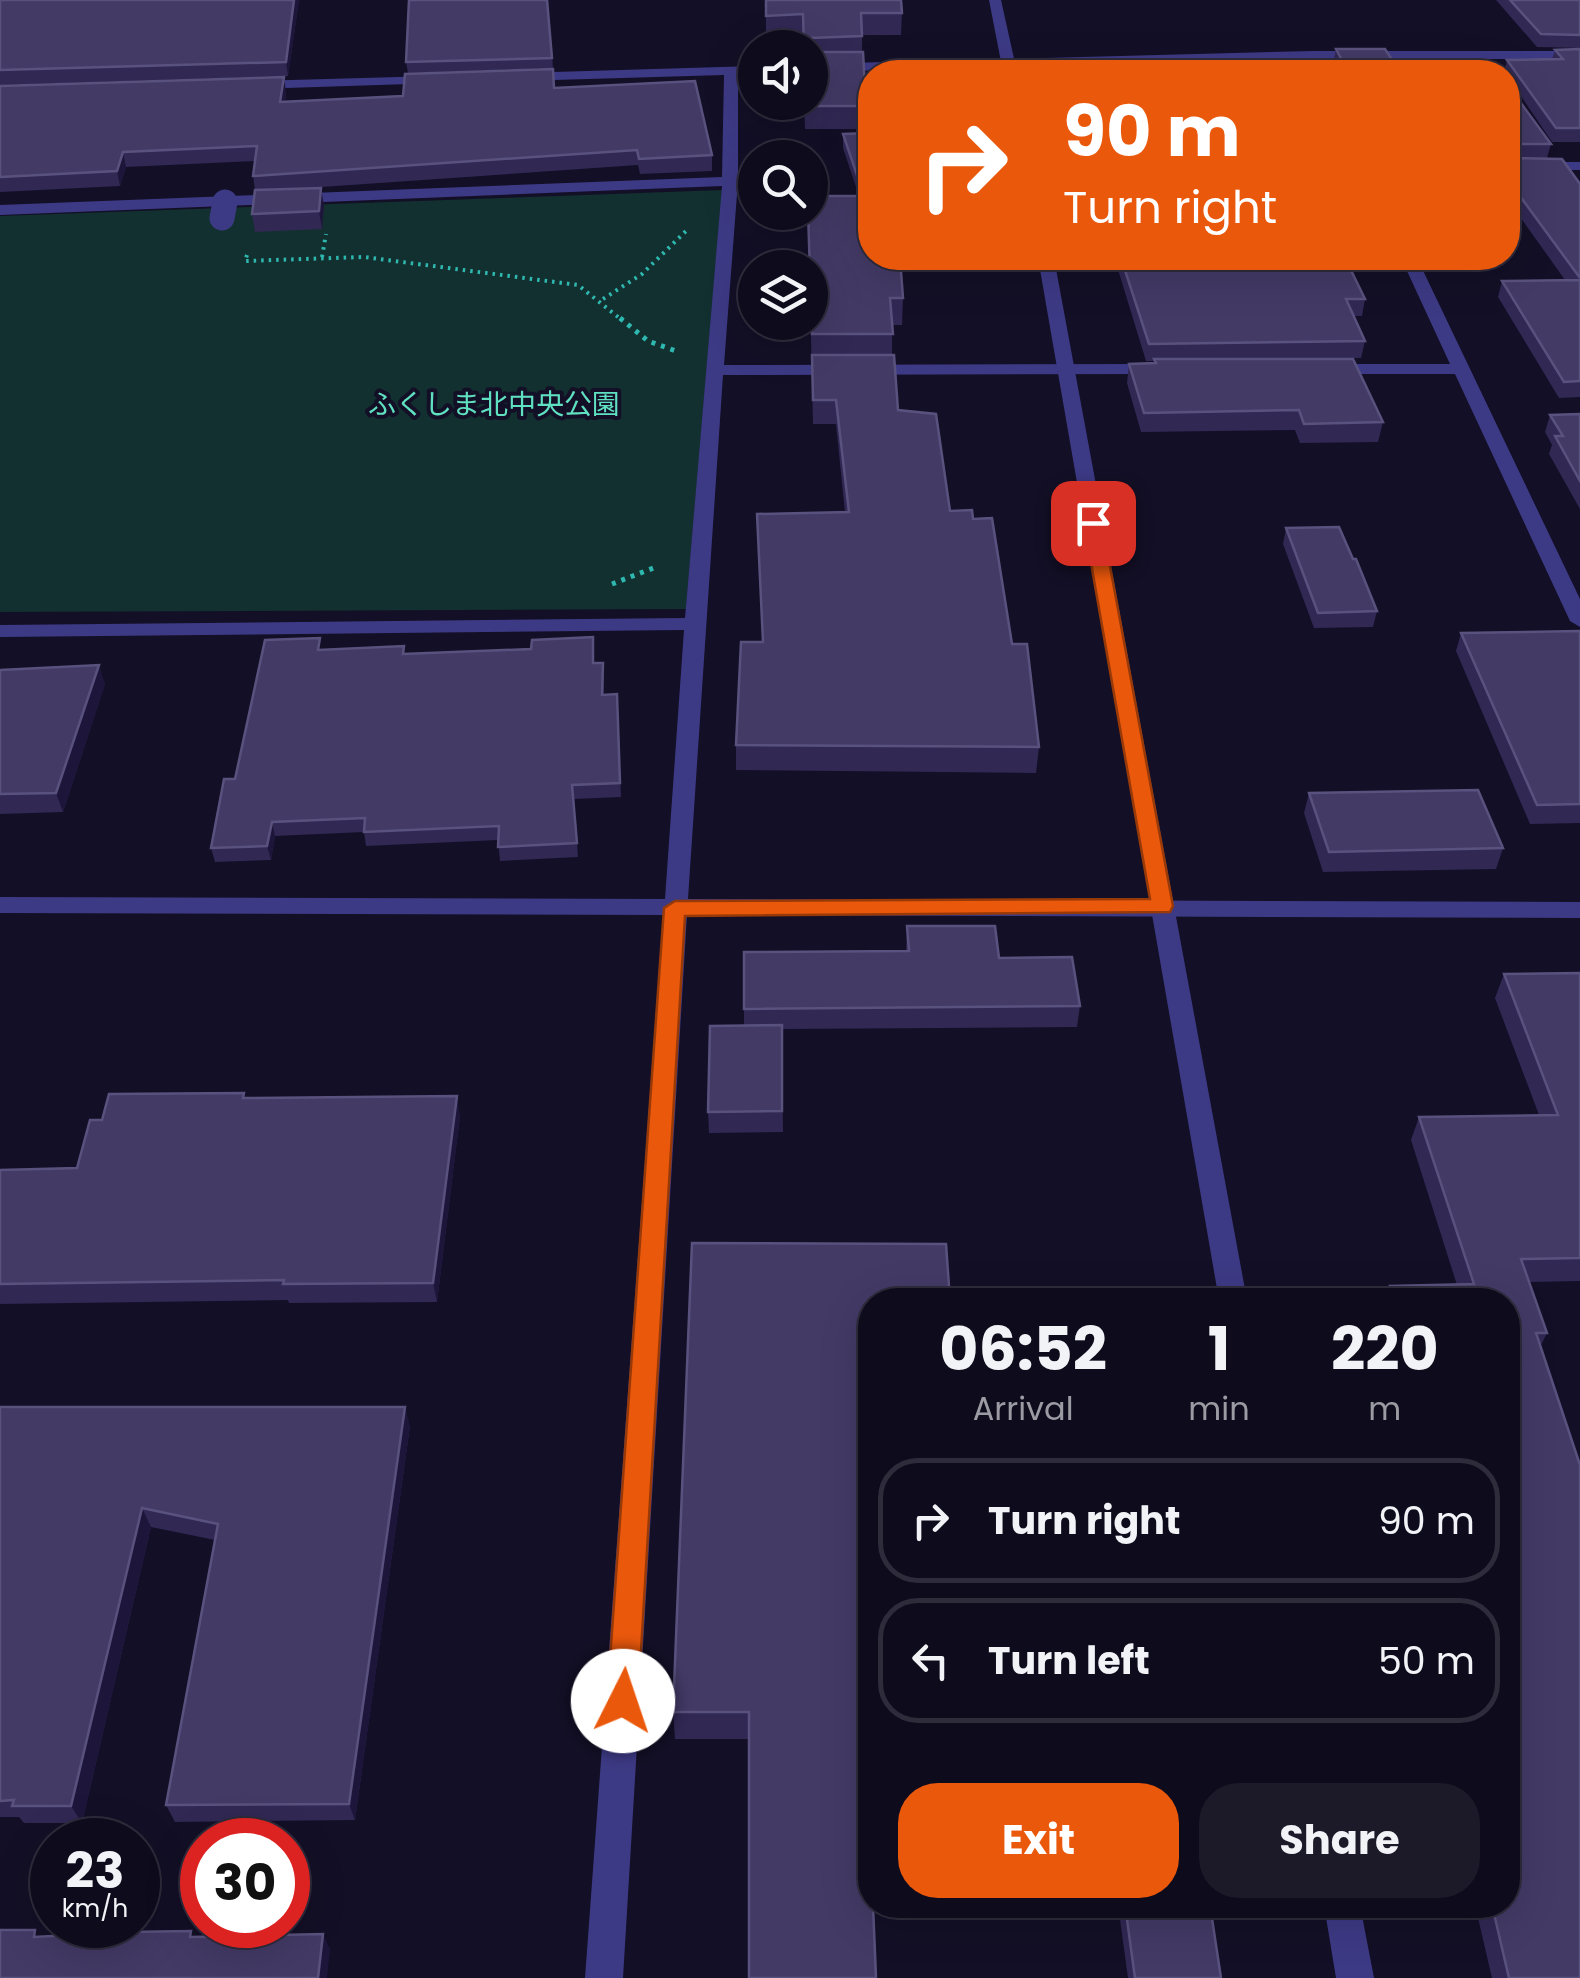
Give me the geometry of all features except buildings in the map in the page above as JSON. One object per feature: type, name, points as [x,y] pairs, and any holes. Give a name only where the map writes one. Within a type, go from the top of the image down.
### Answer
[{"type":"street","points":[[996,0],[1008,60]]},
{"type":"street","points":[[1186,60],[1313,55],[1580,55]]},
{"type":"street","points":[[1313,55],[1315,60]]},
{"type":"street","points":[[828,68],[858,68]]},
{"type":"street","points":[[604,1978],[675,908],[730,181],[731,71]]},
{"type":"street","points":[[494,78],[738,71]]},
{"type":"street","points":[[237,86],[454,79]]},
{"type":"street","points":[[1520,166],[1580,166]]},
{"type":"street","points":[[0,210],[224,210],[730,181]]},
{"type":"street","points":[[1048,270],[1231,1288]]},
{"type":"street","points":[[1415,270],[1580,621]]},
{"type":"street","points":[[715,370],[1184,369]]},
{"type":"street","points":[[1303,369],[1462,369]]},
{"type":"street","points":[[0,631],[695,624]]},
{"type":"street","points":[[0,905],[1580,910]]},
{"type":"street","points":[[1344,1918],[1355,1978]]},
{"type":"path","points":[[603,298],[642,274],[686,231]]},
{"type":"path","points":[[248,248],[245,261],[364,257],[578,286],[603,298],[644,341],[689,354]]},
{"type":"path","points":[[598,590],[667,563]]},
{"type":"green space","name":"ふくしま北中央公園","points":[[722,190],[686,609],[0,612],[0,216]]},
{"type":"route","points":[[623,1701],[675,908],[1162,906],[1093,523]]}]
